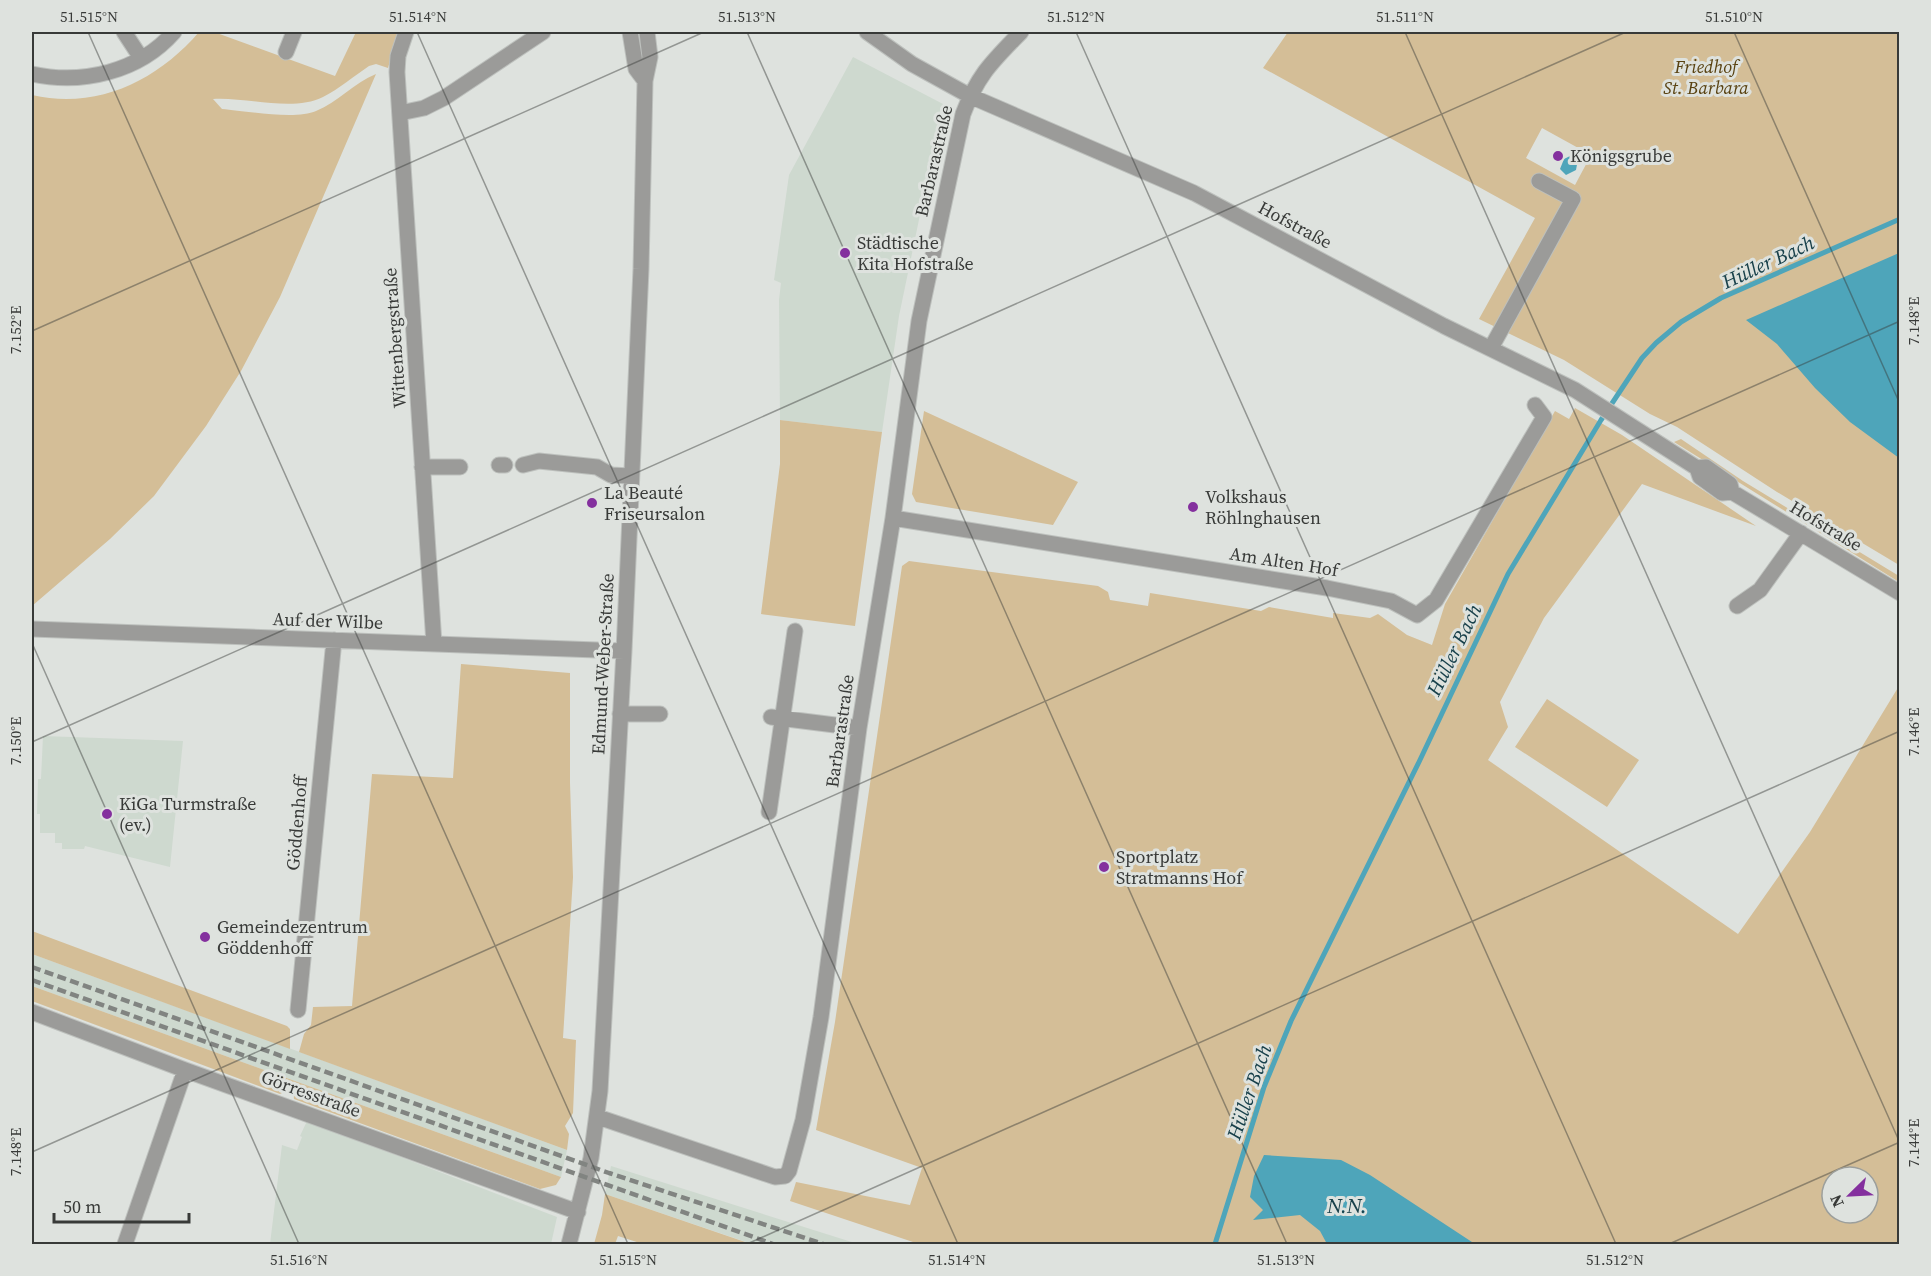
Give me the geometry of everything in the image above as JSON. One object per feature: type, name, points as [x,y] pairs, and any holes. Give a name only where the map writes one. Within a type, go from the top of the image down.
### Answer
[{"type":"street","points":[[124,32],[141,58]]},
{"type":"street","points":[[32,74],[57,79],[89,77],[120,68],[157,48],[174,32]]},
{"type":"street","points":[[286,52],[294,32]]},
{"type":"street","name":"Wittenbergstraße","points":[[406,32],[397,64],[434,644]]},
{"type":"street","points":[[400,113],[424,108],[444,98],[543,32]]},
{"type":"street","name":"Edmund-Weber-Straße","points":[[630,32],[636,69],[645,81]]},
{"type":"street","name":"Edmund-Weber-Straße","points":[[569,1245],[591,1158],[598,1117],[624,651],[641,269],[645,81],[650,57],[647,32]]},
{"type":"street","name":"Hofstraße","points":[[867,32],[912,64],[970,96],[1194,193],[1434,321],[1575,390],[1697,468],[1700,477],[1722,493],[1732,492],[1899,593]]},
{"type":"street","name":"Barbarastraße","points":[[598,1117],[775,1178],[785,1176],[789,1171],[803,1120],[821,1017],[859,728],[894,518],[919,321],[963,114],[985,69],[1021,32]]},
{"type":"street","points":[[1491,348],[1572,199],[1539,181]]},
{"type":"street","name":"Am Alten Hof","points":[[894,518],[1327,588],[1391,601],[1417,615],[1436,600],[1544,417],[1535,405]]},
{"type":"street","points":[[524,465],[539,461],[585,465],[597,467],[611,475],[631,476]]},
{"type":"street","points":[[422,467],[460,467]]},
{"type":"street","points":[[1737,606],[1760,590],[1801,533]]},
{"type":"street","name":"Auf der Wilbe","points":[[32,629],[624,651]]},
{"type":"street","points":[[770,812],[776,717],[795,631]]},
{"type":"street","name":"Göddenhoff","points":[[298,1010],[333,640]]},
{"type":"street","points":[[620,714],[660,714]]},
{"type":"street","points":[[776,717],[859,728]]},
{"type":"street","name":"Görresstraße","points":[[32,1012],[185,1070],[578,1212]]},
{"type":"street","points":[[125,1245],[185,1070]]},
{"type":"shaded area","name":"Städtische Kita Hofstraße","points":[[853,57],[943,104],[899,316],[882,432],[780,420],[779,300],[781,283],[774,280],[789,175]]},
{"type":"shaded area","points":[[43,736],[183,741],[170,867],[85,846],[84,849],[62,849],[62,843],[55,843],[55,833],[40,833],[40,814],[37,814],[38,779],[41,779]]},
{"type":"shaded area","points":[[32,954],[567,1150],[561,1177],[32,986]]},
{"type":"shaded area","points":[[307,1121],[557,1217],[551,1244],[270,1244],[282,1145],[297,1150]]},
{"type":"shaded area","points":[[611,1166],[858,1244],[752,1244],[605,1194]]},
{"type":"green space","points":[[199,32],[214,32],[335,76],[356,32],[398,32],[388,68],[376,64],[369,66],[323,97],[311,101],[284,104],[213,99],[222,109],[284,115],[307,114],[324,107],[360,82],[376,74],[280,297],[241,371],[206,426],[154,496],[110,539],[32,606],[32,95],[56,99],[80,98],[102,95],[124,88],[164,65]]},
{"type":"green space","name":"Friedhof St. Barbara","points":[[1288,32],[1899,32],[1899,565],[1777,492],[1677,427],[1650,414],[1564,360],[1479,319],[1535,218],[1263,68]],"holes":[[[1542,128],[1591,155],[1575,185],[1526,158]]]},
{"type":"green space","points":[[1575,408],[1622,435],[1756,526],[1642,484],[1544,618],[1500,702],[1508,727],[1488,760],[1738,934],[1810,832],[1899,686],[1899,1244],[919,1244],[790,1201],[796,1182],[910,1205],[922,1168],[816,1130],[835,1022],[902,566],[909,561],[1098,586],[1108,592],[1110,600],[1148,606],[1150,593],[1261,611],[1269,607],[1333,618],[1333,613],[1370,618],[1378,614],[1407,635],[1432,645],[1445,604],[1555,411],[1569,419]]},
{"type":"green space","points":[[924,411],[1078,482],[1053,525],[916,502],[912,494]]},
{"type":"green space","points":[[780,420],[882,432],[855,626],[761,614],[780,464]]},
{"type":"green space","points":[[1681,439],[1743,481],[1899,576],[1899,582],[1674,442]]},
{"type":"green space","points":[[461,664],[570,673],[573,877],[563,1038],[576,1040],[573,1113],[565,1126],[569,1134],[567,1150],[299,1052],[304,1034],[311,1025],[313,1007],[352,1006],[372,774],[453,778]]},
{"type":"green space","points":[[1547,699],[1639,760],[1607,807],[1515,747]]},
{"type":"green space","points":[[32,931],[287,1026],[290,1029],[290,1049],[32,954]]},
{"type":"green space","points":[[32,986],[561,1177],[556,1185],[540,1189],[294,1099],[293,1089],[286,1087],[280,1094],[32,1001]]},
{"type":"green space","points":[[605,1194],[751,1244],[643,1244],[618,1236],[615,1244],[594,1244]]},
{"type":"water","name":"Königsgrube","points":[[1576,153],[1578,159],[1576,170],[1566,175],[1560,169],[1564,159]]},
{"type":"water","points":[[1899,253],[1899,458],[1850,422],[1815,388],[1777,344],[1746,320]]},
{"type":"water","name":"N.N.","points":[[1264,1155],[1341,1160],[1370,1175],[1475,1244],[1327,1244],[1320,1231],[1300,1215],[1253,1220],[1263,1210],[1250,1197],[1254,1176]]},
{"type":"waterway","name":"Hüller Bach","points":[[1215,1244],[1264,1087],[1291,1021],[1419,762],[1508,574],[1601,420],[1642,358],[1681,322],[1721,298],[1900,219]]},
{"type":"railway","points":[[32,967],[609,1173],[823,1244]]},
{"type":"railway","points":[[32,980],[773,1244]]},
{"type":"place","name":"Königsgrube","points":[[1558,156]]},
{"type":"place","name":"Städtische Kita Hofstraße","points":[[845,253]]},
{"type":"place","name":"La Beauté Friseursalon","points":[[592,503]]},
{"type":"place","name":"Volkshaus Röhlnghausen","points":[[1193,507]]},
{"type":"place","name":"KiGa Turmstraße (ev.)","points":[[107,814]]},
{"type":"place","name":"Sportplatz Stratmanns Hof","points":[[1104,867]]},
{"type":"place","name":"Gemeindezentrum Göddenhoff","points":[[205,937]]}]
